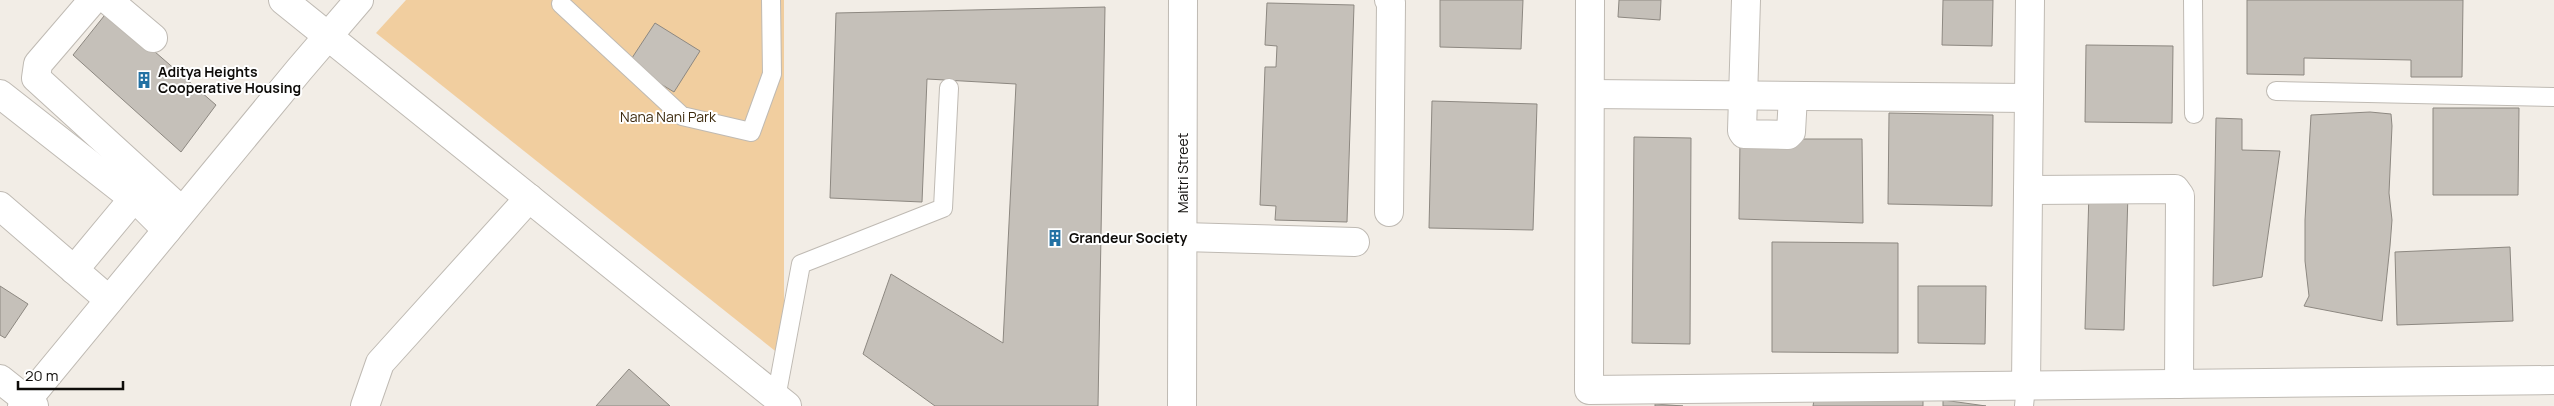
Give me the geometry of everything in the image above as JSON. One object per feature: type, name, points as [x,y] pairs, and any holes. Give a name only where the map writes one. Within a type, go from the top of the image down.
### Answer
[{"type":"street","points":[[93,0],[38,64],[36,78],[174,220]]},
{"type":"street","points":[[108,0],[153,38]]},
{"type":"street","points":[[283,0],[782,402]]},
{"type":"street","points":[[0,379],[28,404],[174,220],[359,0]]},
{"type":"street","name":"Maitri Street","points":[[1182,406],[1183,0]]},
{"type":"street","points":[[1388,0],[1392,3],[1389,212]]},
{"type":"street","points":[[1590,0],[1589,390],[2090,396],[2179,384],[2554,380]]},
{"type":"street","points":[[1746,0],[1742,130],[1744,134],[1788,135],[1791,132],[1793,96]]},
{"type":"street","points":[[2025,396],[2030,0]]},
{"type":"street","points":[[0,94],[133,199],[174,220]]},
{"type":"street","points":[[1590,94],[2030,98]]},
{"type":"street","points":[[2028,190],[2175,189],[2180,196],[2179,384]]},
{"type":"street","points":[[365,406],[380,363],[529,198]]},
{"type":"street","points":[[74,270],[133,199]]},
{"type":"street","points":[[0,206],[109,300]]},
{"type":"street","points":[[1183,237],[1355,242]]},
{"type":"lane","points":[[561,4],[682,116],[751,132],[772,74],[772,0]]},
{"type":"lane","points":[[2193,0],[2194,114]]},
{"type":"lane","points":[[782,402],[801,264],[943,208],[949,88]]},
{"type":"lane","points":[[2276,91],[2554,97]]},
{"type":"green space","name":"Nana Nani Park","points":[[406,0],[784,0],[784,358],[376,33]]},
{"type":"building","points":[[1440,0],[1523,0],[1521,49],[1440,47]]},
{"type":"building","points":[[1619,0],[1661,0],[1660,20],[1618,17]]},
{"type":"building","points":[[1943,0],[1993,0],[1992,46],[1942,45]]},
{"type":"building","points":[[2247,0],[2463,0],[2462,77],[2411,77],[2411,60],[2304,58],[2304,75],[2247,74]]},
{"type":"building","points":[[1267,3],[1354,5],[1347,222],[1275,220],[1276,206],[1260,205],[1265,67],[1276,67],[1277,46],[1265,45]]},
{"type":"building","name":"Grandeur Society","points":[[1105,7],[1098,406],[935,406],[863,354],[891,274],[1003,343],[1016,84],[927,79],[922,202],[830,198],[836,13]]},
{"type":"building","name":"Aditya Heights Cooperative Housing","points":[[108,11],[216,105],[181,152],[73,55]]},
{"type":"building","points":[[655,23],[700,51],[674,92],[628,64]]},
{"type":"building","points":[[2086,45],[2173,46],[2172,123],[2085,122]]},
{"type":"building","points":[[1432,101],[1537,104],[1533,230],[1429,228]]},
{"type":"building","points":[[2433,108],[2519,108],[2518,195],[2433,195]]},
{"type":"building","points":[[2370,112],[2391,114],[2392,126],[2389,193],[2392,220],[2382,321],[2304,306],[2309,296],[2305,261],[2305,220],[2311,115]]},
{"type":"building","points":[[1889,113],[1993,115],[1992,206],[1888,204]]},
{"type":"building","points":[[2216,118],[2242,119],[2242,150],[2280,151],[2262,277],[2213,286]]},
{"type":"building","points":[[1634,137],[1691,138],[1690,344],[1632,343]]},
{"type":"building","points":[[1740,139],[1862,139],[1863,223],[1739,219]]},
{"type":"building","points":[[2089,192],[2128,193],[2124,330],[2085,329]]},
{"type":"building","points":[[1772,242],[1898,243],[1898,353],[1772,352]]},
{"type":"building","points":[[2510,247],[2513,321],[2397,325],[2395,252]]},
{"type":"building","points":[[0,286],[28,304],[5,338],[0,335]]},
{"type":"building","points":[[1918,286],[1986,286],[1985,344],[1918,343]]},
{"type":"building","points":[[629,369],[670,406],[596,406]]},
{"type":"building","points":[[1923,399],[1923,406],[1813,406],[1814,400]]},
{"type":"building","points":[[1943,400],[1986,406],[1943,406]]},
{"type":"building","points":[[1655,404],[1683,406],[1655,406]]},
{"type":"place","name":"Aditya Heights Cooperative Housing","points":[[144,80]]},
{"type":"place","name":"Grandeur Society","points":[[1055,238]]}]
